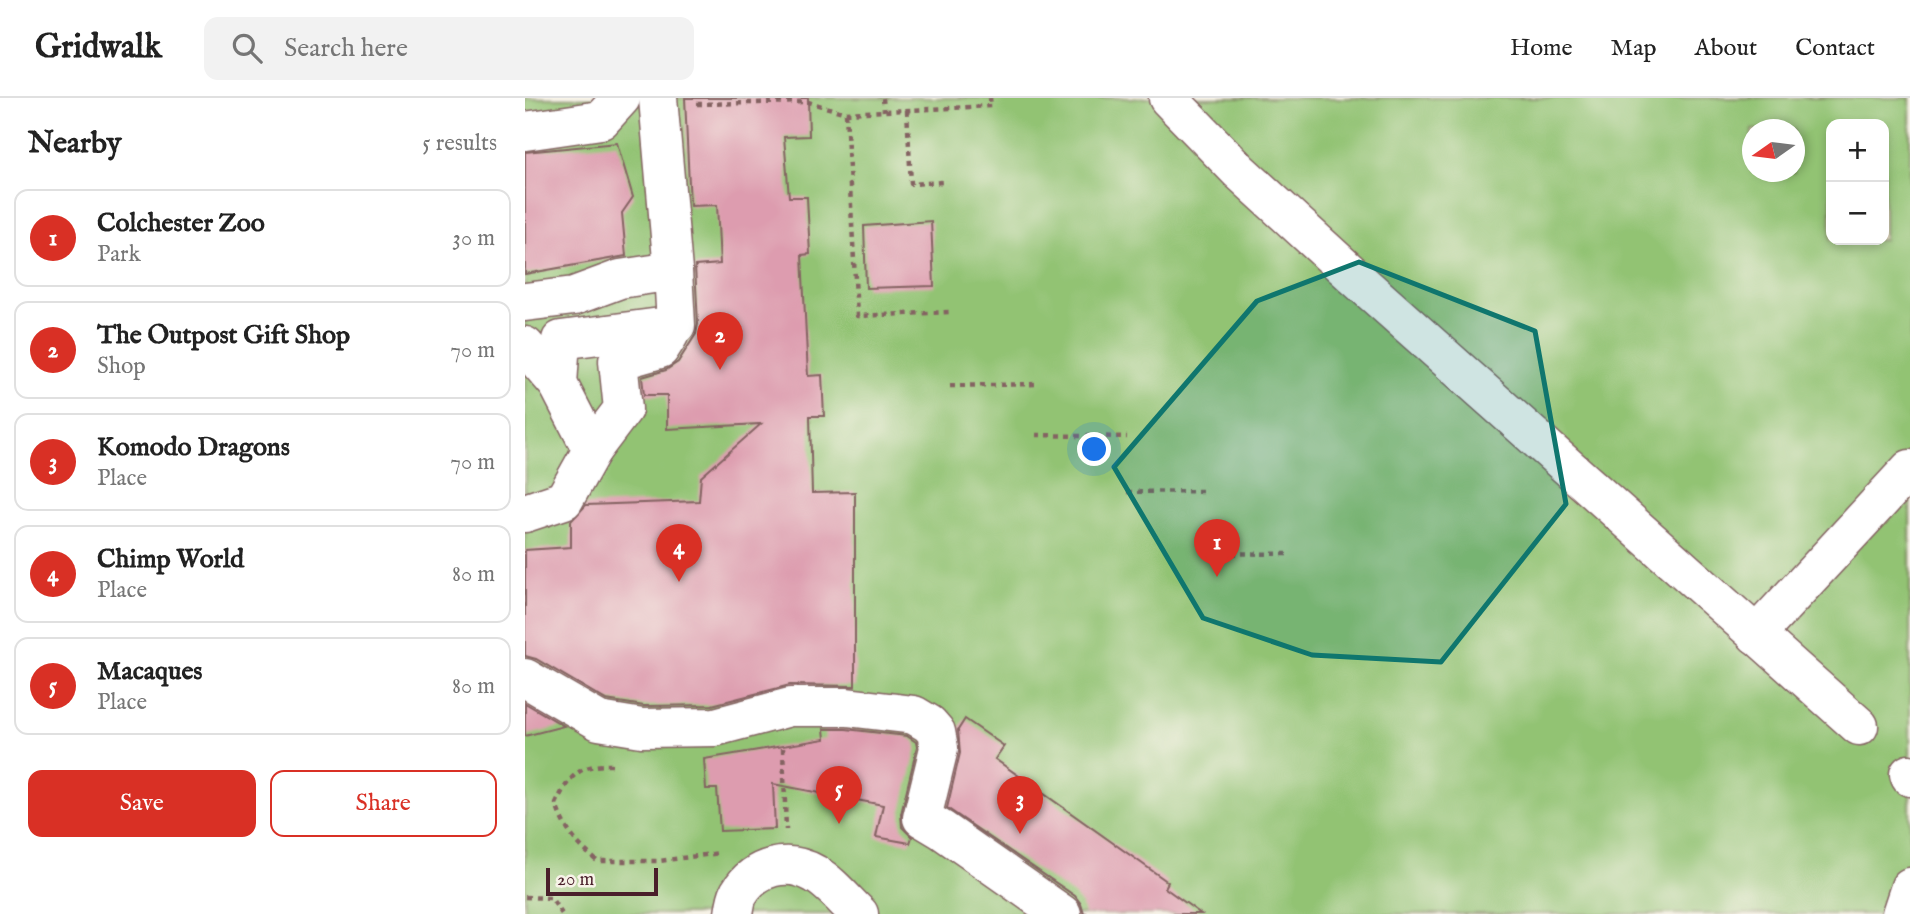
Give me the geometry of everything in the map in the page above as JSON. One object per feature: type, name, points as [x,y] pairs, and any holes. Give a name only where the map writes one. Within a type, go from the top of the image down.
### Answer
[{"type":"street","points":[[525,131],[601,120],[621,98]]},
{"type":"street","points":[[1168,98],[1239,171],[1358,280],[1859,726]]},
{"type":"street","points":[[525,513],[564,500],[592,450],[628,402],[618,360],[660,349],[676,325],[663,103]]},
{"type":"street","points":[[592,450],[558,384],[543,343],[535,301],[574,296],[619,279],[673,271]]},
{"type":"street","points":[[543,343],[676,325]]},
{"type":"street","points":[[1756,635],[1910,470]]},
{"type":"street","points":[[525,678],[599,721],[642,729],[715,727],[790,707],[873,709],[914,715],[929,724],[936,733],[939,748],[922,818],[1062,914]]},
{"type":"street","points":[[734,914],[738,895],[751,877],[771,867],[791,865],[815,874],[859,914]]},
{"type":"street","points":[[1901,914],[1910,887]]},
{"type":"path","points":[[883,98],[884,111]]},
{"type":"path","points":[[663,103],[808,102],[846,113],[991,106],[990,98]]},
{"type":"path","points":[[907,110],[911,184],[943,182]]},
{"type":"path","points":[[846,113],[857,316],[950,312]]},
{"type":"path","points":[[950,386],[1036,384]]},
{"type":"path","points":[[1036,435],[1127,437]]},
{"type":"path","points":[[1127,492],[1203,491]]},
{"type":"path","points":[[1202,554],[1289,554]]},
{"type":"path","points":[[778,710],[784,753],[786,836]]},
{"type":"path","points":[[556,804],[561,820],[572,839],[597,861],[659,861],[728,852]]},
{"type":"path","points":[[525,897],[551,898],[562,914]]},
{"type":"highlighted area","points":[[1359,262],[1535,331],[1566,504],[1441,662],[1312,655],[1203,618],[1114,467],[1257,301]]},
{"type":"green space","points":[[525,98],[1910,98],[1910,914],[525,914]]},
{"type":"building","points":[[685,98],[808,98],[809,136],[784,137],[789,197],[807,197],[810,254],[802,255],[808,376],[822,375],[824,416],[810,416],[812,493],[855,492],[855,686],[790,685],[712,705],[644,706],[606,700],[536,659],[525,656],[525,550],[571,547],[571,521],[586,505],[699,501],[701,477],[761,424],[667,429],[667,395],[644,395],[642,377],[666,370],[678,362],[696,334],[698,324],[695,266],[720,264],[717,205],[690,206]]},
{"type":"building","points":[[617,143],[633,197],[622,213],[626,256],[525,274],[525,152]]},
{"type":"building","points":[[931,221],[934,286],[866,288],[864,226]]},
{"type":"building","points":[[525,703],[564,726],[525,736]]},
{"type":"building","points":[[965,719],[1004,746],[995,759],[1168,882],[1165,888],[1201,914],[1084,914],[1075,896],[947,808],[960,753],[958,730]]},
{"type":"building","points":[[824,729],[907,736],[916,742],[901,814],[902,827],[912,837],[910,843],[876,837],[883,805],[773,784],[775,829],[720,831],[717,789],[706,789],[704,759],[825,739]]},
{"type":"place","name":"The Outpost Gift Shop","points":[[720,370]]},
{"type":"place","name":"Colchester Zoo","points":[[1217,577]]},
{"type":"place","name":"Chimp World","points":[[679,582]]},
{"type":"place","name":"Macaques","points":[[839,824]]},
{"type":"place","name":"Komodo Dragons","points":[[1020,834]]}]
